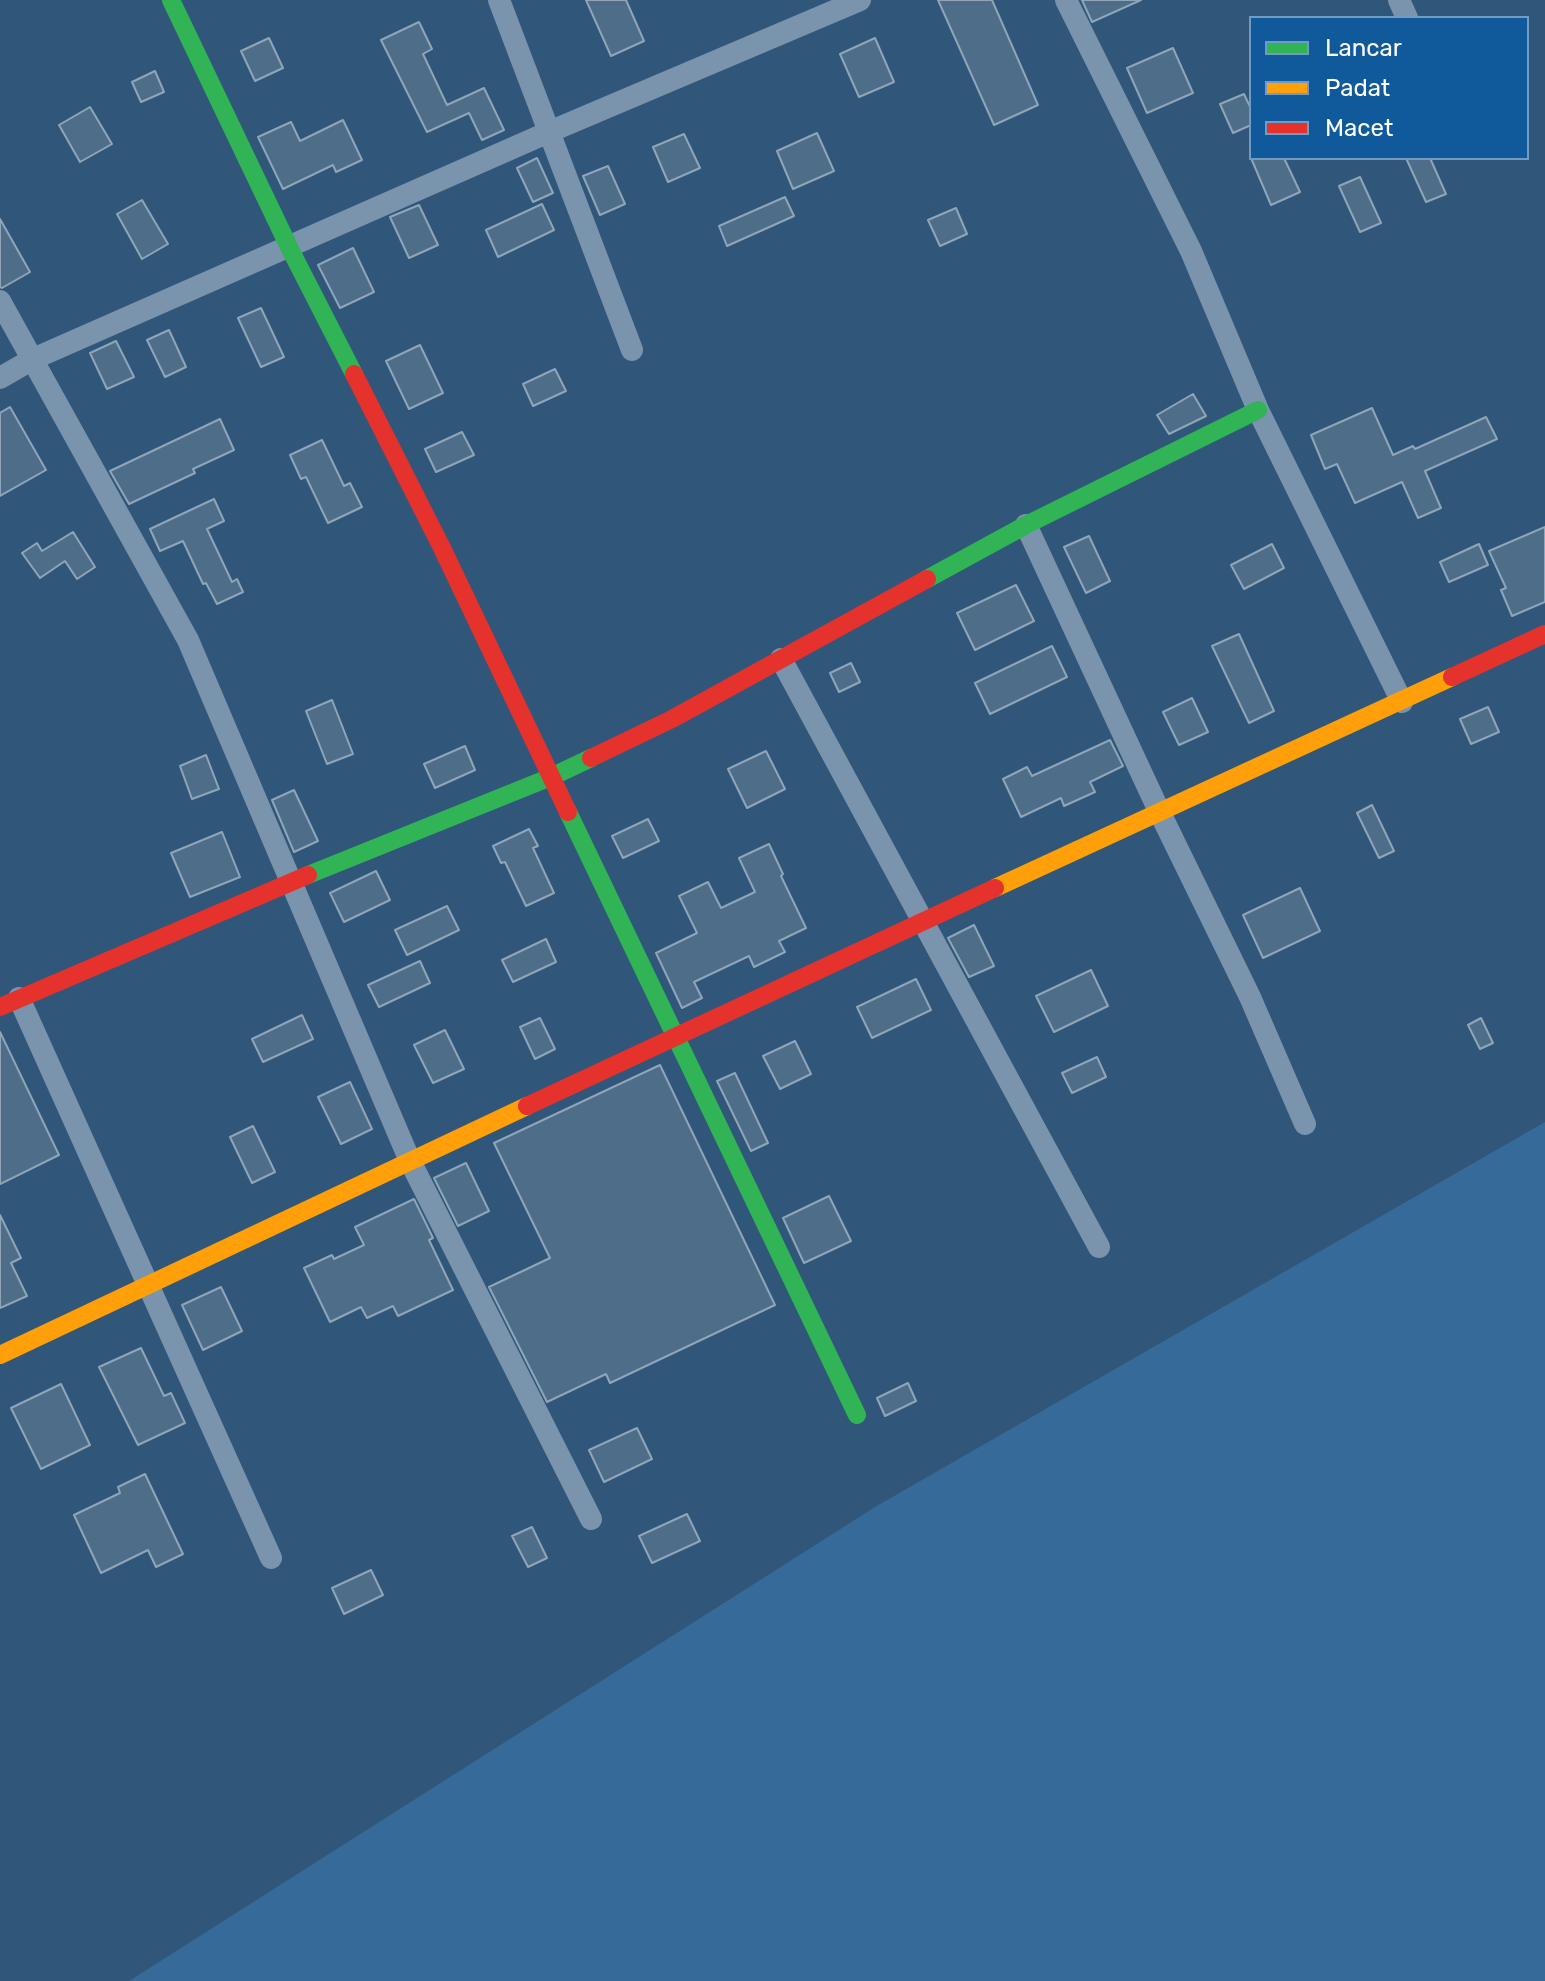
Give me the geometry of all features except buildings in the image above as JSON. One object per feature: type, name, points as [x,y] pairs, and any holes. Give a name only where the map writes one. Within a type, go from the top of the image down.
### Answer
[{"type":"street","points":[[171,0],[289,247],[442,548],[857,1415]]},
{"type":"street","points":[[499,0],[632,350]]},
{"type":"street","points":[[0,378],[33,359],[549,132],[860,0]]},
{"type":"street","points":[[1066,0],[1191,251],[1258,410],[1402,702]]},
{"type":"street","points":[[0,301],[188,640],[410,1161],[591,1519]]},
{"type":"street","points":[[271,1558],[149,1284],[9,1002],[292,881],[551,777],[672,719],[1026,525],[1258,410]]},
{"type":"street","points":[[1026,525],[1160,813],[1250,997],[1305,1124]]},
{"type":"street","points":[[0,1355],[677,1035],[1545,634]]},
{"type":"street","points":[[781,659],[1099,1247]]},
{"type":"water","points":[[1545,1122],[1545,1981],[129,1981],[875,1507]]},
{"type":"traffic: fast","points":[[171,0],[289,247],[354,374]]},
{"type":"traffic: fast","points":[[927,579],[1026,525],[1258,410]]},
{"type":"traffic: fast","points":[[308,875],[591,758]]},
{"type":"traffic: fast","points":[[568,812],[857,1415]]},
{"type":"traffic: slow","points":[[995,888],[1452,677]]},
{"type":"traffic: slow","points":[[0,1355],[527,1106]]},
{"type":"traffic: jam","points":[[354,374],[442,548],[568,812]]},
{"type":"traffic: jam","points":[[591,758],[672,719],[927,579]]},
{"type":"traffic: jam","points":[[1452,677],[1545,634]]},
{"type":"traffic: jam","points":[[0,1007],[308,875]]},
{"type":"traffic: jam","points":[[527,1106],[995,888]]}]
